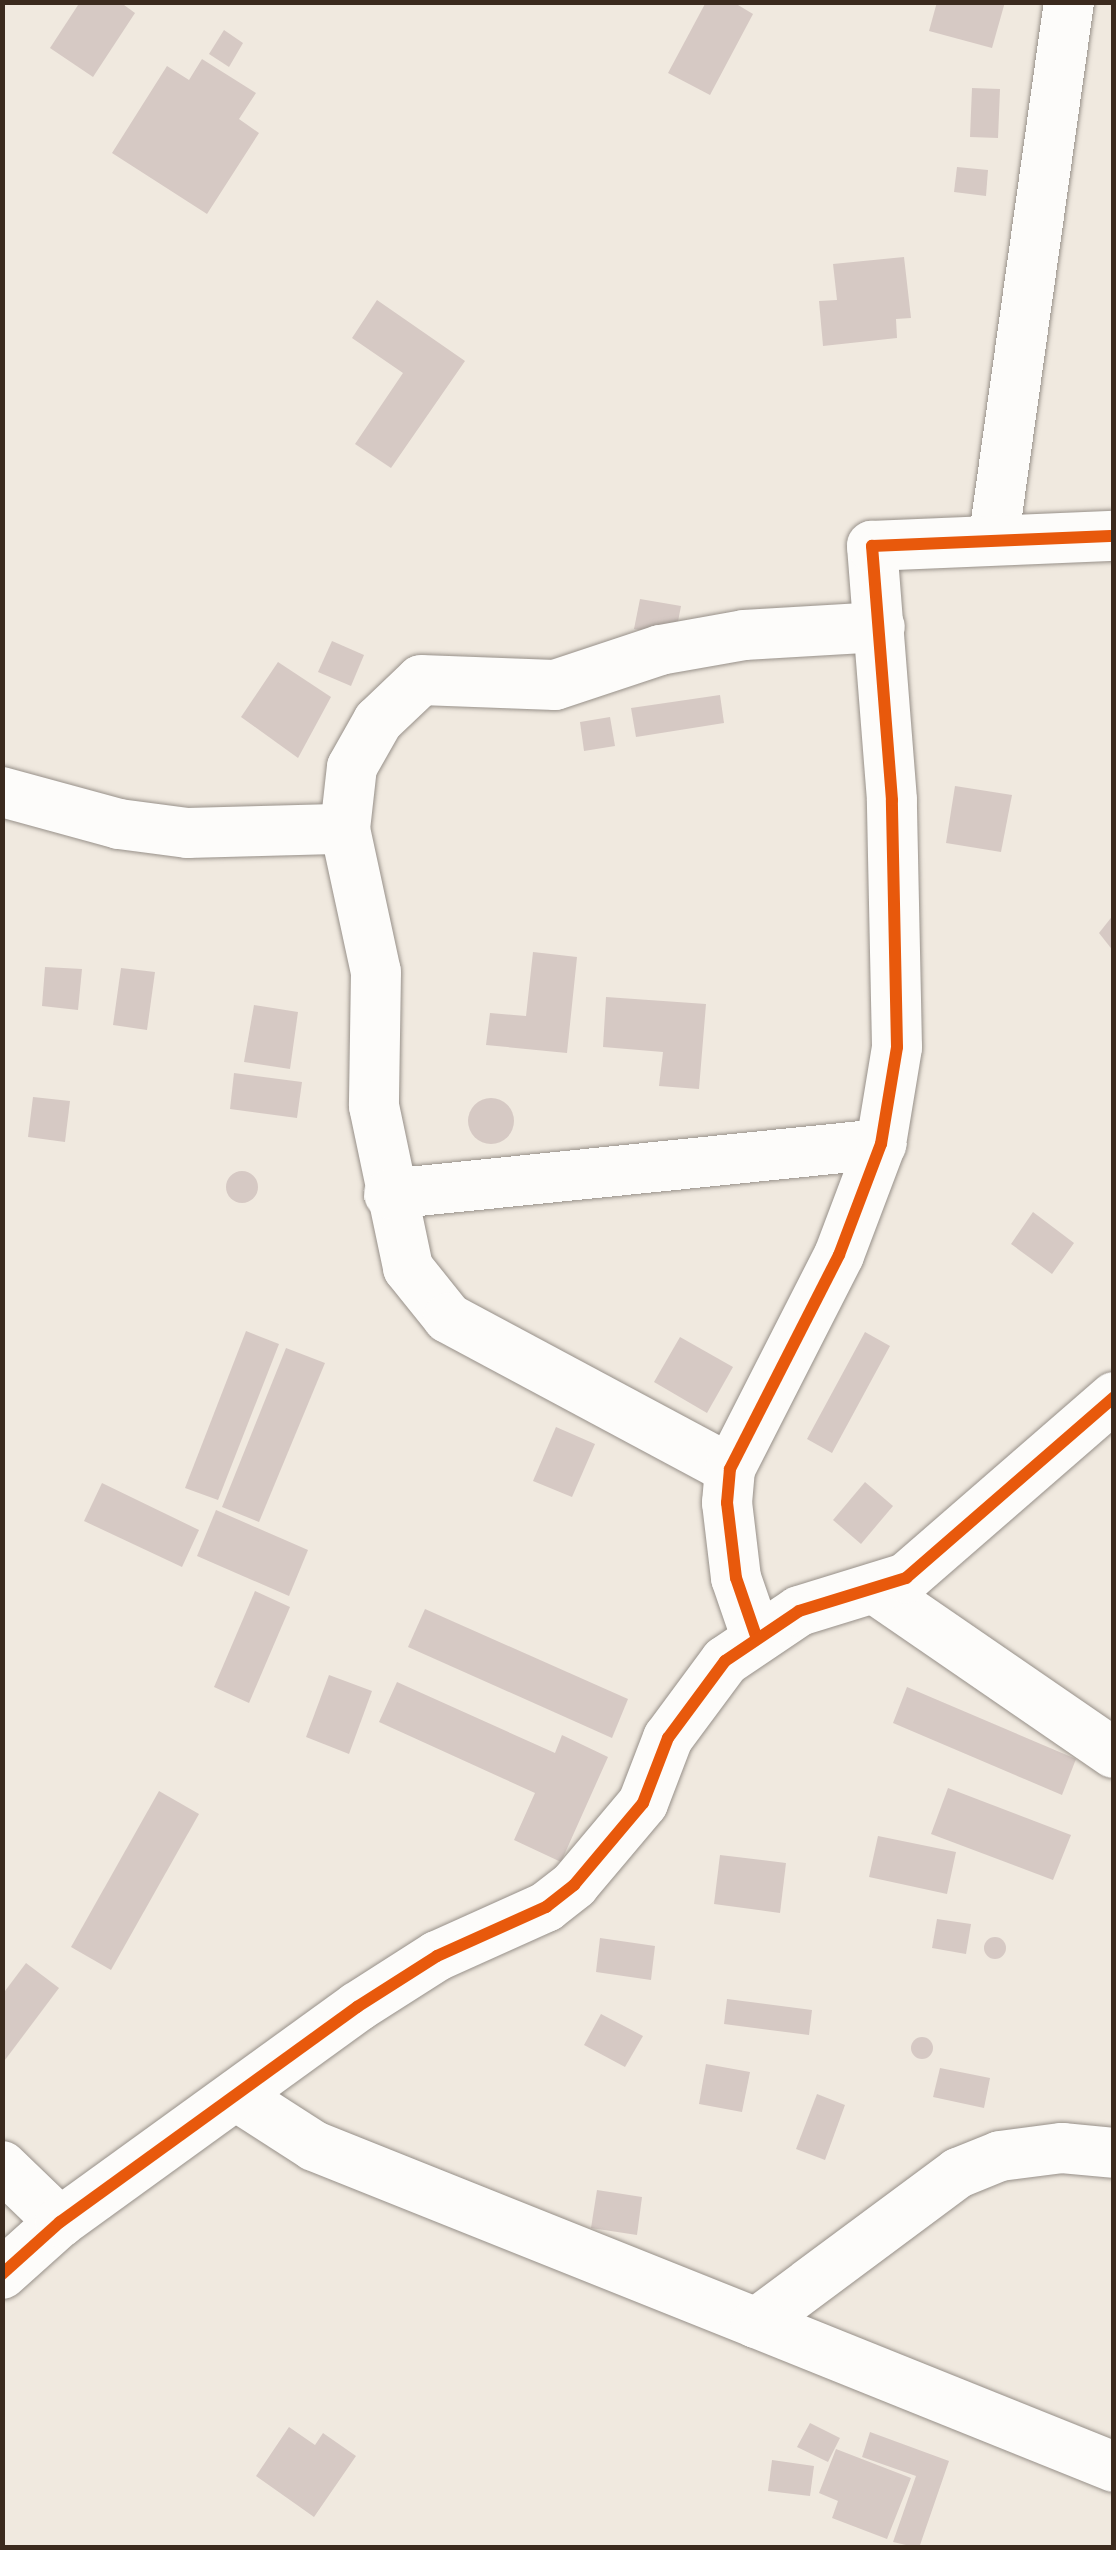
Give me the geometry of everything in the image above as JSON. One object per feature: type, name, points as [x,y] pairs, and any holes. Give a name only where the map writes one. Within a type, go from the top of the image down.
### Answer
[{"type":"street","points":[[994,536],[1069,2]]},
{"type":"street","points":[[756,1636],[736,1578],[726,1502],[730,1469],[839,1255],[881,1144],[897,1047],[880,627],[872,546],[994,536],[1114,536]]},
{"type":"street","points":[[730,1469],[448,1318],[408,1268],[389,1194],[374,1106],[376,972],[345,829],[352,767],[378,721],[420,680],[555,686],[660,650],[727,638],[880,627]]},
{"type":"street","points":[[2,792],[119,824],[186,833],[345,829]]},
{"type":"street","points":[[389,1194],[881,1144]]},
{"type":"street","points":[[2,2274],[60,2222],[389,1986],[438,1956],[546,1907],[574,1886],[643,1803],[668,1738],[724,1661],[756,1636],[836,1596],[878,1591],[944,1550],[1114,1397]]},
{"type":"street","points":[[878,1591],[1114,1753]]},
{"type":"street","points":[[238,2097],[314,2146],[1114,2467]]},
{"type":"street","points":[[756,2322],[958,2174],[1000,2156],[1062,2148],[1114,2153]]},
{"type":"street","points":[[2,2166],[60,2222]]},
{"type":"building","points":[[80,2],[120,2],[135,13],[93,77],[50,48]]},
{"type":"building","points":[[706,2],[733,2],[753,14],[710,95],[668,73]]},
{"type":"building","points":[[937,2],[1005,2],[992,48],[929,31]]},
{"type":"building","points":[[224,30],[243,43],[229,67],[209,54]]},
{"type":"building","points":[[202,59],[256,93],[239,119],[259,133],[207,214],[112,153],[167,66],[189,80]]},
{"type":"building","points":[[972,88],[1000,89],[998,138],[970,137]]},
{"type":"building","points":[[957,167],[988,170],[986,196],[954,192]]},
{"type":"building","points":[[904,257],[911,318],[896,319],[897,338],[823,346],[819,301],[837,300],[833,264]]},
{"type":"building","points":[[377,300],[465,361],[391,468],[355,444],[403,373],[352,338]]},
{"type":"building","points":[[640,599],[681,606],[675,637],[634,629]]},
{"type":"building","points":[[332,641],[364,655],[351,686],[318,672]]},
{"type":"building","points":[[278,662],[331,697],[298,758],[241,717]]},
{"type":"building","points":[[720,695],[724,723],[636,737],[631,708]]},
{"type":"building","points":[[610,717],[615,746],[584,751],[580,722]]},
{"type":"building","points":[[955,786],[1012,795],[1001,852],[946,843]]},
{"type":"building","points":[[1114,914],[1114,952],[1099,933]]},
{"type":"building","points":[[533,952],[577,957],[567,1053],[486,1045],[490,1013],[526,1016]]},
{"type":"building","points":[[45,967],[82,969],[78,1010],[42,1006]]},
{"type":"building","points":[[121,968],[155,972],[147,1030],[113,1025]]},
{"type":"building","points":[[606,997],[706,1004],[699,1089],[659,1086],[663,1052],[603,1047]]},
{"type":"building","points":[[254,1005],[298,1012],[290,1069],[244,1062]]},
{"type":"building","points":[[234,1073],[302,1082],[297,1118],[230,1109]]},
{"type":"building","points":[[33,1097],[70,1101],[65,1142],[28,1137]]},
{"type":"building","points":[[491,1098],[508,1104],[514,1121],[508,1138],[491,1144],[474,1138],[468,1121],[474,1104]]},
{"type":"building","points":[[242,1171],[253,1176],[258,1187],[253,1198],[242,1203],[231,1198],[226,1187],[231,1176]]},
{"type":"building","points":[[1033,1212],[1074,1243],[1052,1274],[1011,1244]]},
{"type":"building","points":[[246,1331],[279,1344],[218,1500],[185,1488]]},
{"type":"building","points":[[865,1332],[890,1346],[832,1453],[807,1439]]},
{"type":"building","points":[[680,1337],[733,1367],[707,1413],[654,1382]]},
{"type":"building","points":[[286,1348],[325,1363],[259,1522],[222,1507]]},
{"type":"building","points":[[556,1427],[595,1444],[572,1497],[533,1481]]},
{"type":"building","points":[[865,1482],[893,1506],[861,1544],[833,1520]]},
{"type":"building","points":[[102,1483],[199,1530],[182,1567],[84,1521]]},
{"type":"building","points":[[216,1510],[308,1550],[289,1596],[197,1556]]},
{"type":"building","points":[[255,1591],[290,1607],[249,1703],[214,1687]]},
{"type":"building","points":[[425,1609],[628,1699],[612,1738],[408,1647]]},
{"type":"building","points":[[329,1675],[372,1691],[349,1754],[306,1737]]},
{"type":"building","points":[[397,1682],[555,1753],[562,1735],[608,1757],[561,1862],[514,1840],[535,1793],[379,1722]]},
{"type":"building","points":[[907,1687],[1076,1759],[1062,1795],[893,1723]]},
{"type":"building","points":[[948,1788],[1071,1835],[1053,1880],[931,1834]]},
{"type":"building","points":[[159,1791],[199,1814],[111,1970],[71,1947]]},
{"type":"building","points":[[878,1836],[956,1852],[947,1894],[869,1877]]},
{"type":"building","points":[[720,1855],[786,1863],[780,1913],[714,1904]]},
{"type":"building","points":[[937,1919],[971,1924],[966,1954],[932,1948]]},
{"type":"building","points":[[995,1937],[1003,1940],[1003,1956],[995,1959],[987,1956],[984,1948],[987,1940]]},
{"type":"building","points":[[600,1938],[655,1946],[651,1980],[596,1972]]},
{"type":"building","points":[[26,1963],[59,1988],[2,2064],[2,1995]]},
{"type":"building","points":[[727,1999],[812,2010],[809,2035],[724,2024]]},
{"type":"building","points":[[601,2014],[643,2036],[625,2067],[584,2045]]},
{"type":"building","points":[[922,2037],[930,2040],[930,2056],[922,2059],[914,2056],[911,2048],[914,2040]]},
{"type":"building","points":[[706,2064],[750,2072],[742,2112],[699,2104]]},
{"type":"building","points":[[940,2068],[990,2078],[984,2108],[933,2097]]},
{"type":"building","points":[[817,2094],[845,2105],[825,2160],[796,2149]]},
{"type":"building","points":[[597,2190],[642,2197],[637,2235],[591,2228]]},
{"type":"building","points":[[810,2423],[840,2438],[828,2462],[797,2447]]},
{"type":"building","points":[[289,2427],[315,2445],[323,2433],[356,2456],[314,2517],[256,2476]]},
{"type":"building","points":[[870,2432],[949,2461],[919,2548],[893,2542],[916,2476],[862,2457]]},
{"type":"building","points":[[836,2449],[911,2478],[887,2539],[832,2518],[838,2501],[819,2493]]},
{"type":"building","points":[[772,2460],[814,2466],[810,2496],[768,2491]]},
{"type":"cycle path","points":[[756,1636],[736,1578],[727,1503],[730,1469],[839,1255],[881,1144],[897,1047],[892,800],[872,546],[1114,536]]},
{"type":"cycle path","points":[[2,2274],[60,2222],[357,2007],[437,1956],[546,1907],[574,1885],[643,1803],[668,1738],[725,1661],[799,1611],[906,1578],[1114,1397]]}]
